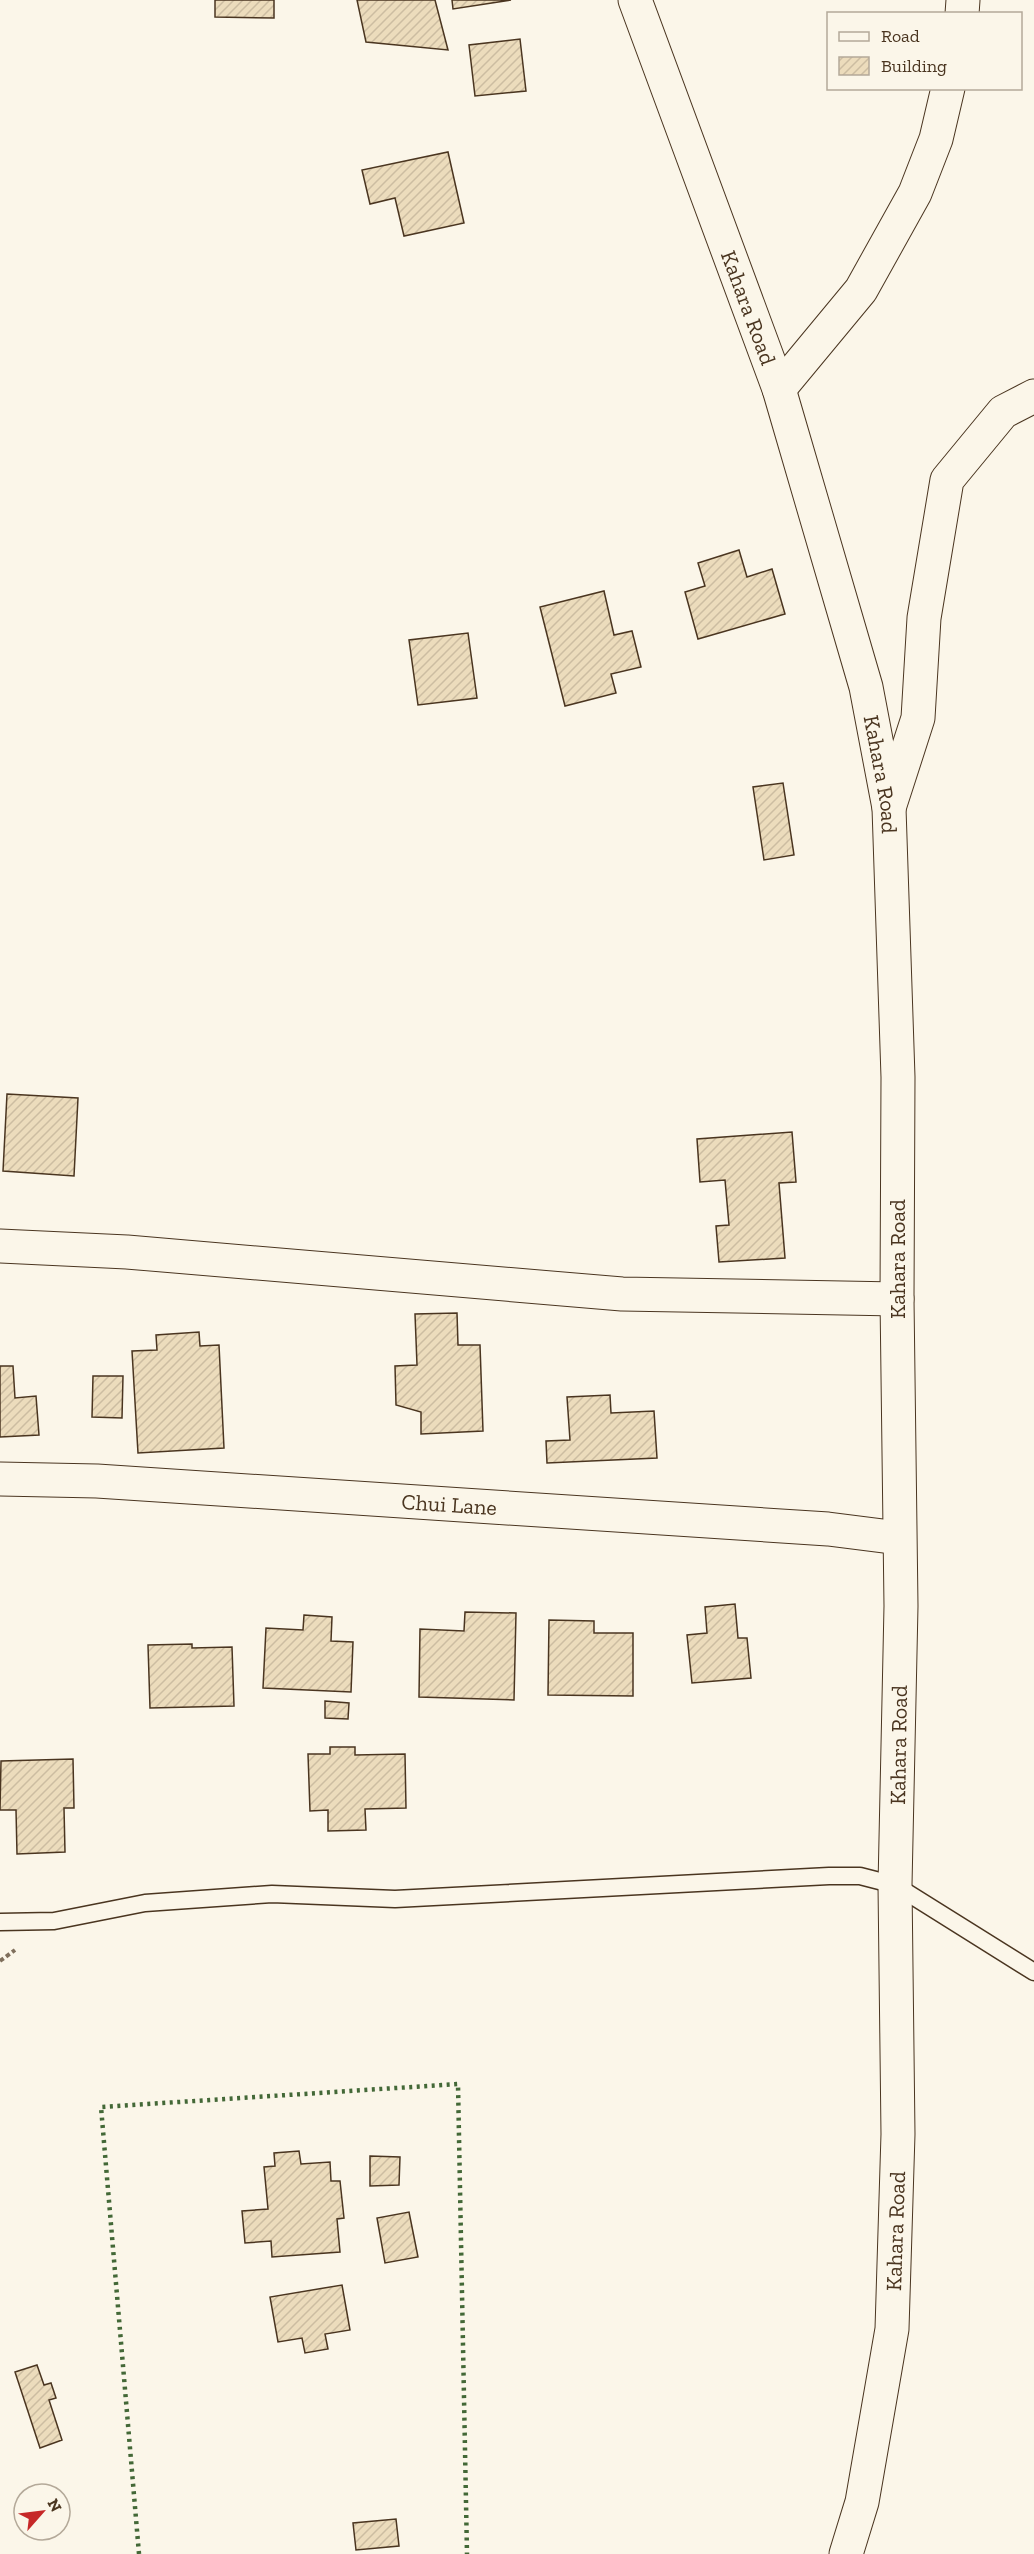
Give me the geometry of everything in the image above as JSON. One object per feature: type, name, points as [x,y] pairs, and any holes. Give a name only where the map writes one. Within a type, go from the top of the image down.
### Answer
[{"type":"street","name":"Kahara Road","points":[[635,0],[779,389],[866,687],[889,808],[898,1077],[897,1299],[901,1606],[895,1885],[898,2134],[892,2329],[862,2502],[846,2554]]},
{"type":"street","points":[[779,389],[861,290],[915,193],[936,140],[948,90]]},
{"type":"street","points":[[889,808],[918,718],[924,618],[947,480],[1003,412],[1034,396]]},
{"type":"street","points":[[0,1246],[127,1252],[622,1294],[897,1299]]},
{"type":"street","name":"Chui Lane","points":[[0,1479],[121,1483],[828,1529],[899,1538]]},
{"type":"lane","points":[[0,1922],[54,1921],[145,1903],[272,1894],[395,1899],[860,1876],[895,1885],[1034,1972]]},
{"type":"building","points":[[215,0],[274,0],[274,18],[215,17]]},
{"type":"building","points":[[357,0],[435,0],[448,50],[366,42]]},
{"type":"building","points":[[452,0],[511,0],[453,9]]},
{"type":"building","points":[[520,39],[526,91],[475,96],[469,45]]},
{"type":"building","points":[[448,152],[464,223],[404,236],[395,198],[370,204],[362,170]]},
{"type":"building","points":[[739,550],[747,577],[772,569],[785,614],[698,639],[685,592],[705,586],[698,563]]},
{"type":"building","points":[[604,591],[614,635],[632,631],[641,667],[611,674],[616,693],[565,706],[540,607]]},
{"type":"building","points":[[468,633],[477,698],[418,705],[409,640]]},
{"type":"building","points":[[783,783],[794,855],[764,860],[753,787]]},
{"type":"building","points":[[7,1094],[78,1098],[74,1176],[3,1171]]},
{"type":"building","points":[[792,1132],[796,1182],[779,1183],[785,1258],[719,1262],[716,1226],[729,1225],[725,1180],[700,1182],[697,1139]]},
{"type":"building","points":[[457,1313],[458,1345],[480,1345],[483,1431],[421,1434],[421,1412],[396,1405],[395,1366],[417,1365],[415,1314]]},
{"type":"building","points":[[199,1332],[200,1346],[219,1345],[224,1448],[138,1453],[132,1351],[157,1350],[156,1335]]},
{"type":"building","points":[[0,1366],[13,1366],[15,1398],[36,1396],[39,1435],[0,1437]]},
{"type":"building","points":[[93,1376],[123,1376],[122,1418],[92,1417]]},
{"type":"building","points":[[610,1395],[611,1413],[654,1411],[657,1458],[547,1463],[546,1441],[570,1440],[567,1397]]},
{"type":"building","points":[[735,1604],[738,1638],[747,1638],[751,1678],[692,1683],[687,1635],[707,1633],[705,1607]]},
{"type":"building","points":[[465,1612],[516,1613],[514,1700],[419,1697],[420,1629],[464,1631]]},
{"type":"building","points":[[304,1615],[332,1617],[331,1641],[353,1642],[351,1692],[263,1688],[266,1628],[303,1630]]},
{"type":"building","points":[[549,1620],[594,1621],[594,1633],[633,1633],[633,1696],[548,1695]]},
{"type":"building","points":[[192,1644],[192,1648],[232,1647],[234,1706],[150,1708],[148,1645]]},
{"type":"building","points":[[325,1701],[349,1703],[348,1719],[325,1718]]},
{"type":"building","points":[[330,1747],[355,1747],[355,1755],[405,1754],[406,1808],[365,1809],[366,1830],[328,1831],[328,1810],[310,1811],[308,1754],[330,1754]]},
{"type":"building","points":[[73,1759],[74,1808],[64,1808],[65,1852],[17,1854],[16,1810],[0,1810],[1,1761]]},
{"type":"building","points":[[299,2151],[301,2164],[330,2162],[331,2181],[340,2181],[344,2218],[337,2219],[340,2252],[272,2257],[271,2241],[245,2243],[242,2211],[268,2209],[264,2167],[275,2166],[274,2153]]},
{"type":"building","points":[[370,2156],[400,2157],[399,2185],[370,2186]]},
{"type":"building","points":[[409,2212],[418,2257],[385,2263],[377,2218]]},
{"type":"building","points":[[342,2285],[350,2330],[325,2334],[328,2349],[305,2353],[302,2338],[278,2342],[270,2297]]},
{"type":"building","points":[[37,2365],[44,2385],[51,2383],[56,2398],[49,2400],[62,2440],[40,2448],[15,2372]]},
{"type":"building","points":[[396,2519],[399,2546],[356,2550],[353,2523]]},
{"type":"hedge","points":[[139,2554],[101,2107],[458,2084],[467,2554]]}]
